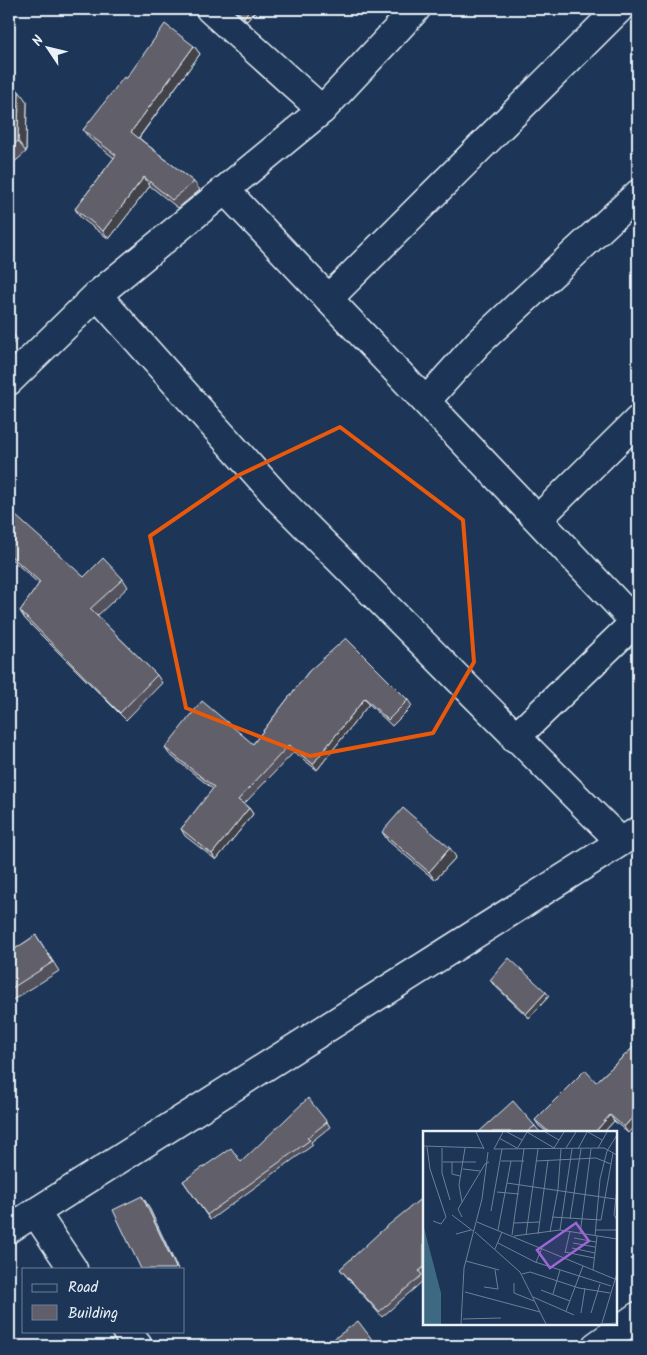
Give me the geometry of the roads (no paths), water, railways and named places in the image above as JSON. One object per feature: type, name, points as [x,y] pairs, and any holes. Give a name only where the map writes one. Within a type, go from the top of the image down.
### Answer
[{"type":"street","points":[[210,9],[322,110]]},
{"type":"street","points":[[9,381],[97,295],[322,110],[416,9]]},
{"type":"street","points":[[328,299],[619,9]]},
{"type":"street","points":[[225,190],[538,519],[637,620],[515,738]]},
{"type":"street","points":[[426,401],[480,342],[638,194]]},
{"type":"street","points":[[9,1229],[629,836],[515,738],[280,500],[97,295]]},
{"type":"street","points":[[538,519],[638,420]]},
{"type":"street","points":[[36,1212],[72,1268]]},
{"type":"street","points":[[596,1346],[638,1316]]},
{"type":"street","points":[[127,1332],[138,1346]]}]
